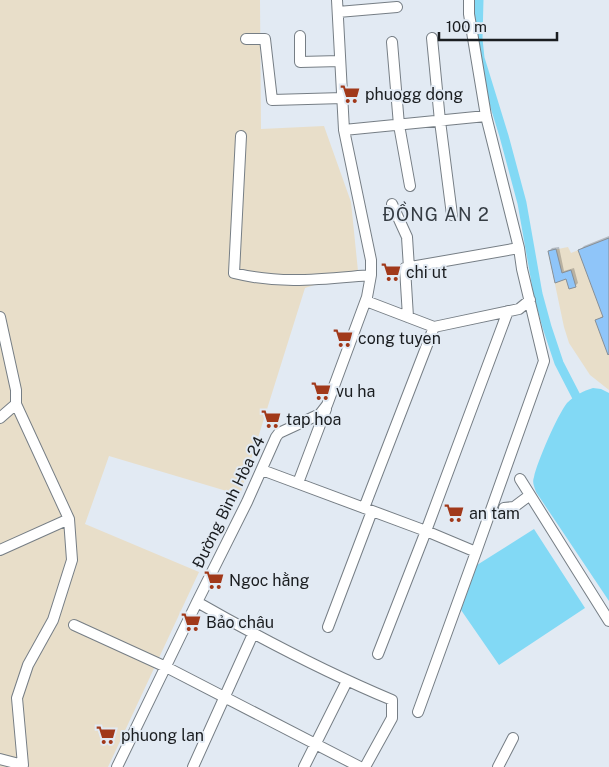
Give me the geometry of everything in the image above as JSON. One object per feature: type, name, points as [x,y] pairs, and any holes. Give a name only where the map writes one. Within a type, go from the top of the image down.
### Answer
[{"type":"street","points":[[298,484],[366,300],[371,275],[371,260],[344,130],[337,0]]},
{"type":"street","points":[[418,712],[544,362],[522,269],[519,248],[486,116],[469,14],[469,0]]},
{"type":"street","points":[[338,12],[397,7]]},
{"type":"street","points":[[300,36],[300,62],[340,61]]},
{"type":"street","points":[[432,38],[452,215]]},
{"type":"street","points":[[246,39],[265,39],[272,100],[342,98]]},
{"type":"street","points":[[392,42],[399,125],[410,186]]},
{"type":"street","points":[[344,130],[486,116]]},
{"type":"street","points":[[241,136],[234,272],[258,279],[297,281],[371,275]]},
{"type":"street","points":[[392,204],[407,236],[409,268]]},
{"type":"street","points":[[408,317],[405,268],[519,248]]},
{"type":"street","points":[[366,300],[434,327],[520,309],[530,300]]},
{"type":"street","points":[[378,654],[508,311]]},
{"type":"street","points":[[0,317],[16,390],[16,404],[70,519],[72,560],[53,620],[28,665],[16,698],[26,766],[0,758]]},
{"type":"street","points":[[328,627],[368,509],[434,327]]},
{"type":"street","points":[[0,418],[16,404]]},
{"type":"street","name":"Đường Bình Hòa 24","points":[[117,767],[262,470],[273,442],[279,433],[320,414],[327,405]]},
{"type":"street","points":[[262,470],[426,531],[476,552]]},
{"type":"street","points":[[520,479],[609,622]]},
{"type":"street","points":[[504,508],[514,507],[530,495]]},
{"type":"street","points":[[0,550],[70,519]]},
{"type":"street","points":[[197,602],[252,634],[347,681],[392,700],[392,718],[365,767]]},
{"type":"street","points":[[74,625],[166,667],[360,767]]},
{"type":"street","points":[[196,766],[252,634]]},
{"type":"street","points":[[304,767],[347,681]]},
{"type":"street","points":[[498,767],[513,738]]},
{"type":"shaded area","points":[[0,0],[260,0],[261,129],[324,126],[351,202],[358,271],[305,288],[240,495],[109,456],[85,524],[199,572],[108,767],[0,767]]},
{"type":"shaded area","points":[[609,238],[609,390],[590,375],[569,343],[548,251],[568,247],[571,253]]},
{"type":"water","points":[[593,388],[609,393],[609,601],[536,492],[533,482],[543,450],[563,409],[576,396]]},
{"type":"water","points":[[534,529],[585,608],[499,665],[461,610],[477,565]]},
{"type":"building","points":[[609,238],[608,355],[595,320],[603,317],[578,250]]},
{"type":"building","points":[[556,249],[562,273],[571,270],[576,287],[569,289],[566,279],[555,283],[548,251]]},
{"type":"waterway","points":[[479,0],[478,39],[480,58],[522,203],[538,294],[547,327],[559,363],[576,396]]},
{"type":"place","name":"phuogg dong","points":[[350,94]]},
{"type":"place","name":"chi ut","points":[[391,272]]},
{"type":"place","name":"cong tuyen","points":[[343,338]]},
{"type":"place","name":"vu ha","points":[[321,391]]},
{"type":"place","name":"tap hoa","points":[[271,419]]},
{"type":"place","name":"an tam","points":[[454,513]]},
{"type":"place","name":"Ngoc hằng","points":[[214,580]]},
{"type":"place","name":"Bảo châu","points":[[191,622]]},
{"type":"place","name":"phuong lan","points":[[106,735]]},
{"type":"district","name":"ĐỒNG AN 2","points":[[436,215]]}]
